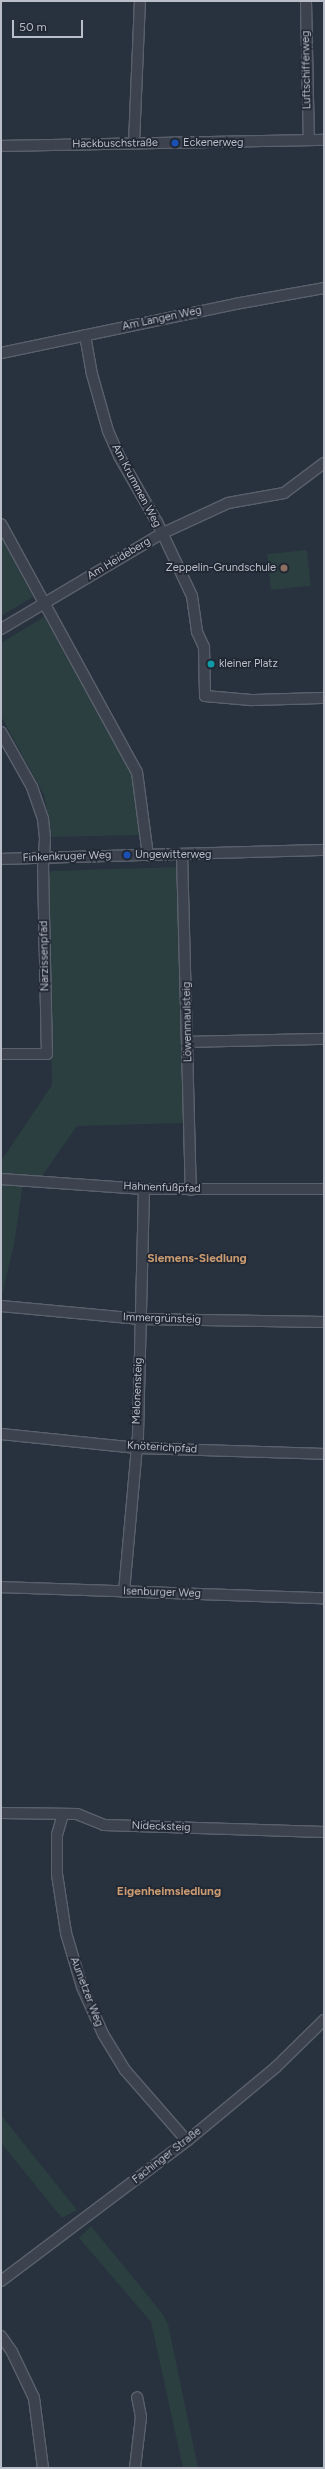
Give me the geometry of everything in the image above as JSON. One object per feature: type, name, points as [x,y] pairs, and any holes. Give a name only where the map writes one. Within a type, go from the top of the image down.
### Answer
[{"type":"street","points":[[134,143],[140,1]]},
{"type":"street","name":"Luftschifferweg","points":[[306,1],[308,140]]},
{"type":"street","name":"Hackbuschstraße","points":[[1,146],[324,140]]},
{"type":"street","name":"Am Langen Weg","points":[[1,353],[324,288]]},
{"type":"street","name":"Am Krummen Weg","points":[[85,335],[92,374],[108,431],[118,456],[161,534],[192,596],[197,632],[204,647],[205,696],[251,700],[324,698]]},
{"type":"street","name":"Am Heideberg","points":[[1,629],[161,534],[219,507],[284,493],[324,463]]},
{"type":"street","points":[[1,524],[137,772],[148,854]]},
{"type":"street","points":[[1,732],[37,799],[43,819],[45,858]]},
{"type":"street","name":"Finkenkruger Weg","points":[[1,859],[324,850]]},
{"type":"street","name":"Löwenmaulsteig","points":[[182,854],[191,1190]]},
{"type":"street","name":"Narzissenpfad","points":[[1,1054],[47,1054],[43,866],[45,858]]},
{"type":"street","points":[[188,1042],[324,1039]]},
{"type":"street","name":"Hahnenfußpfad","points":[[1,1179],[144,1189],[324,1190]]},
{"type":"street","name":"Melonensteig","points":[[124,1592],[137,1448],[144,1189]]},
{"type":"street","name":"Immergrünsteig","points":[[1,1306],[140,1320],[324,1322]]},
{"type":"street","name":"Knöterichpfad","points":[[1,1434],[137,1448],[324,1454]]},
{"type":"street","name":"Isenburger Weg","points":[[1,1587],[324,1598]]},
{"type":"street","name":"Nidecksteig","points":[[1,1813],[63,1814],[85,1816],[104,1825],[324,1832]]},
{"type":"street","name":"Aumetzer Weg","points":[[63,1814],[57,1836],[58,1878],[67,1939],[84,1993],[103,2034],[125,2070],[187,2141]]},
{"type":"street","name":"Fachinger Straße","points":[[1,2281],[187,2141],[276,2067],[324,2020]]},
{"type":"street","points":[[1,2336],[12,2352],[34,2398],[43,2468]]},
{"type":"street","points":[[135,2468],[141,2417],[137,2397]]},
{"type":"shaded area","points":[[1,537],[33,597],[1,616]]},
{"type":"shaded area","points":[[307,550],[311,586],[271,590],[267,554]]},
{"type":"shaded area","points":[[44,617],[132,775],[140,835],[52,837],[44,795],[1,716],[1,643]]},
{"type":"shaded area","points":[[175,867],[180,871],[185,1123],[77,1126],[40,1179],[1,1176],[1,1161],[52,1085],[47,875],[52,871]]},
{"type":"shaded area","points":[[1,1182],[23,1183],[14,1245],[1,1299]]},
{"type":"shaded area","points":[[1,2115],[77,2210],[62,2218],[1,2143]]},
{"type":"shaded area","points":[[91,2226],[162,2313],[168,2324],[198,2468],[183,2468],[151,2322],[79,2238]]},
{"type":"place","name":"Eckenerweg","points":[[175,143]]},
{"type":"place","name":"Zeppelin-Grundschule","points":[[284,568]]},
{"type":"place","name":"kleiner Platz","points":[[211,664]]},
{"type":"place","name":"Ungewitterweg","points":[[127,855]]},
{"type":"district","name":"Siemens-Siedlung","points":[[197,1259]]},
{"type":"district","name":"Eigenheimsiedlung","points":[[169,1892]]}]
